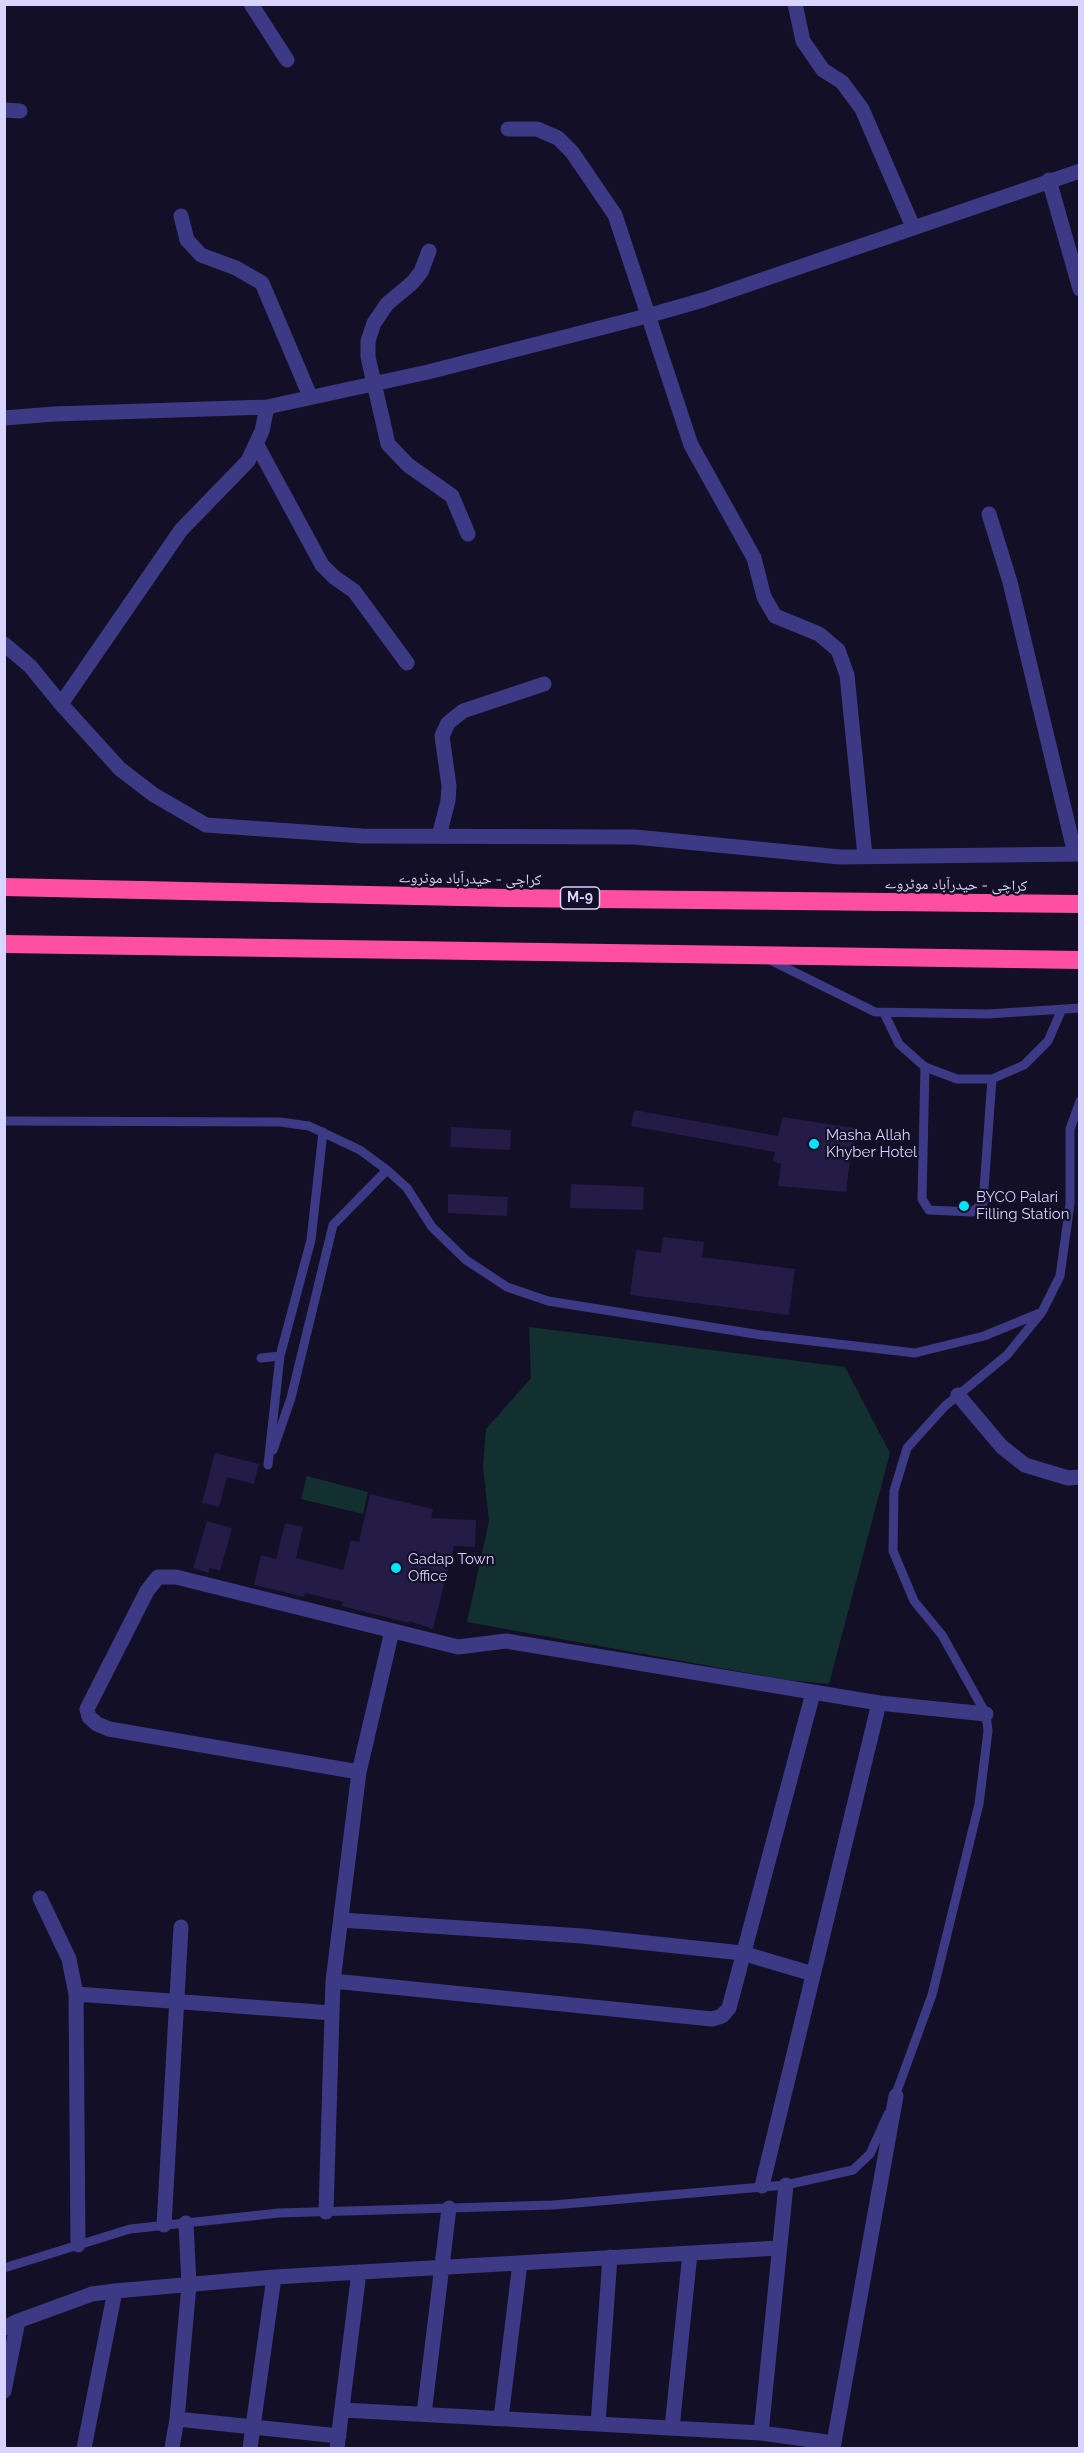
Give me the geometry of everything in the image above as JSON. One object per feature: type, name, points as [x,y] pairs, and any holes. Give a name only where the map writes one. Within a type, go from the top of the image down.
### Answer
[{"type":"highway","name":"کراچی - حیدرآباد موٹروے","points":[[4,887],[506,898],[1080,904]]},
{"type":"highway","points":[[4,944],[1080,960]]},
{"type":"street","points":[[251,4],[287,60]]},
{"type":"street","points":[[795,4],[803,41],[823,70],[842,82],[862,109],[913,227]]},
{"type":"street","points":[[508,129],[537,129],[558,138],[572,152],[590,182],[615,214],[691,445],[754,558],[764,597],[776,616],[819,634],[838,650],[847,675],[865,856]]},
{"type":"street","points":[[4,418],[54,414],[267,407],[428,372],[703,300],[1080,171]]},
{"type":"street","points":[[1049,180],[1080,289]]},
{"type":"street","points":[[181,216],[187,240],[201,255],[236,268],[262,284],[310,396]]},
{"type":"street","points":[[429,251],[421,272],[412,283],[387,304],[374,323],[368,341],[368,357],[388,444],[408,465],[452,496],[468,534]]},
{"type":"street","points":[[61,705],[181,530],[248,461],[257,446],[267,407]]},
{"type":"street","points":[[257,446],[322,565],[333,577],[354,591],[407,663]]},
{"type":"street","points":[[4,644],[30,666],[61,705],[120,769],[154,795],[206,825],[362,836],[635,837],[840,857],[1077,854],[1010,582],[989,514]]},
{"type":"street","points":[[439,836],[448,801],[449,786],[442,736],[448,723],[463,711],[544,684]]},
{"type":"street","points":[[958,1395],[1002,1447],[1025,1465],[1068,1478],[1080,1478]]},
{"type":"street","points":[[358,1772],[109,1730],[89,1717],[87,1709],[147,1591],[158,1577],[176,1577],[458,1647],[506,1641],[813,1693],[879,1703],[986,1714]]},
{"type":"street","points":[[326,2212],[333,1981],[358,1772],[392,1631]]},
{"type":"street","points":[[333,1981],[712,2019],[722,2016],[729,2008],[813,1693]]},
{"type":"street","points":[[762,2186],[879,1703]]},
{"type":"street","points":[[40,1898],[69,1959],[76,1994],[78,2245]]},
{"type":"street","points":[[341,1920],[582,1936],[742,1953],[813,1974]]},
{"type":"street","points":[[164,2225],[181,1927]]},
{"type":"street","points":[[76,1994],[332,2013]]},
{"type":"street","points":[[343,2410],[761,2433],[833,2446],[896,2096]]},
{"type":"street","points":[[761,2433],[786,2185]]},
{"type":"street","points":[[424,2414],[443,2267],[448,2208]]},
{"type":"street","points":[[172,2448],[177,2419],[189,2285],[186,2223]]},
{"type":"street","points":[[4,2391],[11,2324],[93,2294],[274,2277],[779,2248]]},
{"type":"street","points":[[672,2428],[690,2253]]},
{"type":"street","points":[[598,2424],[610,2257]]},
{"type":"street","points":[[501,2418],[519,2263]]},
{"type":"street","points":[[177,2419],[253,2427],[338,2442],[359,2272]]},
{"type":"street","points":[[250,2448],[274,2277]]},
{"type":"street","points":[[84,2448],[114,2291]]},
{"type":"lane","points":[[761,956],[875,1012],[988,1014],[1080,1008]]},
{"type":"lane","points":[[884,1013],[899,1044],[925,1067],[957,1079],[992,1079],[1024,1065],[1048,1041],[1062,1009]]},
{"type":"lane","points":[[925,1067],[922,1199],[929,1210],[972,1212],[983,1203],[992,1079]]},
{"type":"lane","points":[[4,2268],[130,2229],[279,2213],[564,2204],[786,2185],[853,2170],[870,2154],[896,2096],[932,1995],[979,1804],[988,1731],[986,1714],[942,1635],[914,1601],[893,1551],[894,1491],[907,1448],[945,1406],[1007,1355],[1042,1312],[1060,1276],[1070,1204],[1070,1129],[1080,1101]]},
{"type":"lane","points":[[4,1120],[280,1122],[309,1126],[360,1150],[387,1170],[407,1188],[432,1227],[466,1260],[507,1287],[548,1301],[760,1335],[915,1353],[984,1336],[1042,1312]]},
{"type":"lane","points":[[323,1132],[311,1240],[280,1356],[268,1465],[291,1398],[333,1225],[387,1170]]},
{"type":"lane","points":[[261,1358],[280,1356]]},
{"type":"green space","points":[[529,1327],[845,1367],[890,1453],[829,1684],[787,1680],[467,1622],[489,1521],[483,1467],[486,1429],[531,1378]]},
{"type":"green space","points":[[307,1476],[368,1492],[363,1514],[301,1499]]},
{"type":"building","name":"Masha Allah Khyber Hotel","points":[[634,1110],[778,1136],[783,1117],[854,1128],[846,1192],[778,1186],[781,1164],[773,1161],[775,1152],[631,1126]]},
{"type":"building","points":[[451,1127],[511,1130],[510,1150],[450,1147]]},
{"type":"building","points":[[571,1184],[644,1187],[643,1210],[570,1208]]},
{"type":"building","points":[[448,1194],[508,1197],[507,1216],[448,1213]]},
{"type":"building","points":[[663,1237],[704,1242],[702,1257],[795,1269],[789,1315],[630,1295],[636,1250],[661,1253]]},
{"type":"building","points":[[215,1453],[259,1464],[254,1484],[227,1477],[219,1507],[202,1503]]},
{"type":"building","points":[[370,1494],[433,1509],[431,1518],[476,1520],[475,1547],[454,1546],[433,1629],[409,1621],[409,1623],[342,1606],[343,1602],[305,1593],[304,1597],[254,1585],[261,1555],[276,1559],[285,1523],[303,1527],[296,1558],[343,1570],[351,1540],[359,1542]]},
{"type":"building","points":[[207,1521],[232,1528],[220,1571],[210,1568],[208,1573],[193,1568]]},
{"type":"place","name":"Masha Allah Khyber Hotel","points":[[814,1144]]},
{"type":"place","name":"BYCO Palari Filling Station","points":[[964,1206]]},
{"type":"place","name":"Gadap Town Office","points":[[396,1568]]}]
